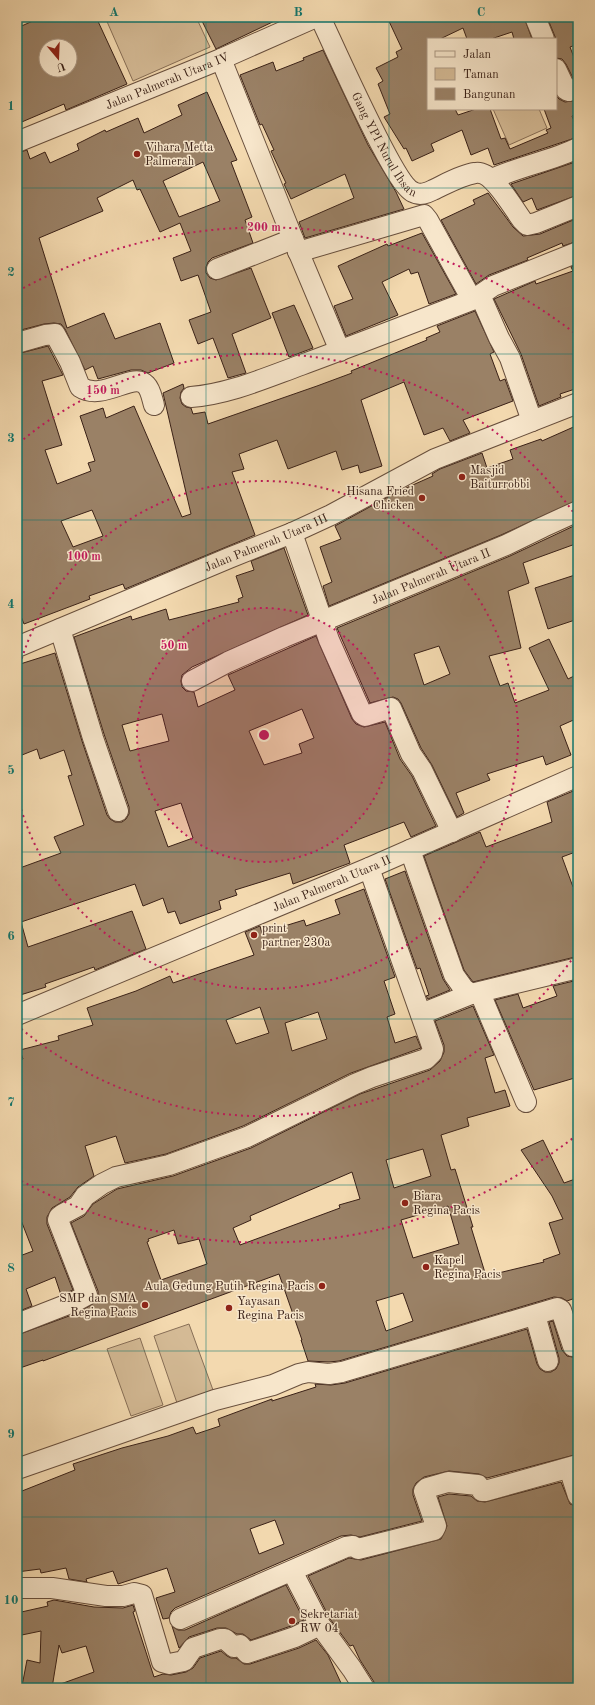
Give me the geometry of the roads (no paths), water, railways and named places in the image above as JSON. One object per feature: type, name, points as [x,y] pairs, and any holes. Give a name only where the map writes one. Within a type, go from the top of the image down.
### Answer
[{"type":"street","name":"Jalan Palmerah Utara IV","points":[[17,142],[221,59],[316,17]]},
{"type":"street","name":"Gang YPI Nurul Ihsan","points":[[320,17],[369,122],[403,184],[412,192],[423,194],[476,172],[481,172],[492,179]]},
{"type":"street","points":[[535,17],[544,38]]},
{"type":"street","points":[[221,59],[295,246],[340,351]]},
{"type":"street","points":[[557,71],[566,90],[569,92],[578,88]]},
{"type":"street","points":[[578,148],[492,179],[527,225],[536,223],[578,206]]},
{"type":"street","points":[[191,397],[211,395],[247,385],[472,300],[428,220],[424,216],[295,246],[217,269]]},
{"type":"street","points":[[532,421],[510,358],[499,338],[480,295],[493,286],[578,252]]},
{"type":"street","points":[[17,343],[52,333],[55,334],[70,362],[80,387],[97,392],[132,381],[141,381],[149,390],[154,405]]},
{"type":"street","name":"Jalan Palmerah Utara III","points":[[17,647],[292,533],[331,515],[434,459],[578,403]]},
{"type":"street","name":"Jalan Palmerah Utara II","points":[[192,681],[228,662],[322,620],[500,548],[578,511]]},
{"type":"street","points":[[292,533],[329,640],[362,714],[365,716],[391,708],[411,754],[422,770],[452,832]]},
{"type":"street","points":[[60,629],[93,738],[118,811]]},
{"type":"street","name":"Jalan Palmerah Utara II","points":[[17,1015],[369,868],[578,776]]},
{"type":"street","points":[[410,850],[454,975],[464,989],[476,994],[526,1102]]},
{"type":"street","points":[[17,1324],[76,1301],[87,1295],[58,1220],[63,1214],[78,1206],[85,1196],[102,1184],[116,1177],[169,1165],[237,1140],[372,1077],[426,1059],[432,1053],[433,1049],[369,868]]},
{"type":"street","points":[[421,1014],[476,994],[578,968]]},
{"type":"street","points":[[17,1469],[215,1400],[273,1385],[299,1374],[308,1372],[329,1374],[342,1372],[556,1308],[561,1310],[573,1346],[578,1346]]},
{"type":"street","points":[[535,1315],[548,1361]]},
{"type":"street","points":[[180,1619],[346,1547],[353,1546],[358,1549],[434,1530],[436,1526],[424,1491],[427,1488],[451,1482],[478,1485],[482,1491],[486,1491],[574,1466],[578,1496]]},
{"type":"street","points":[[292,1571],[320,1625],[352,1669],[361,1687]]},
{"type":"street","points":[[17,1588],[52,1588],[106,1596],[123,1596],[134,1593],[142,1595],[162,1662],[169,1664],[184,1661],[193,1648],[220,1639],[225,1639],[234,1646],[240,1645],[247,1652],[295,1637],[320,1625]]},
{"type":"place","name":"Vihara Metta Palmerah","points":[[137,154]]},
{"type":"place","name":"Masjid Baiturrobbi","points":[[462,477]]},
{"type":"place","name":"Hisana Fried Chicken","points":[[422,498]]},
{"type":"place","name":"print partner 230a","points":[[254,935]]},
{"type":"place","name":"Biara Regina Pacis","points":[[405,1203]]},
{"type":"place","name":"Kapel Regina Pacis","points":[[426,1267]]},
{"type":"place","name":"Aula Gedung Putih Regina Pacis","points":[[322,1286]]},
{"type":"place","name":"SMP dan SMA Regina Pacis","points":[[145,1305]]},
{"type":"place","name":"Yayasan Regina Pacis","points":[[229,1308]]},
{"type":"place","name":"Sekretariat RW 04","points":[[292,1621]]}]
